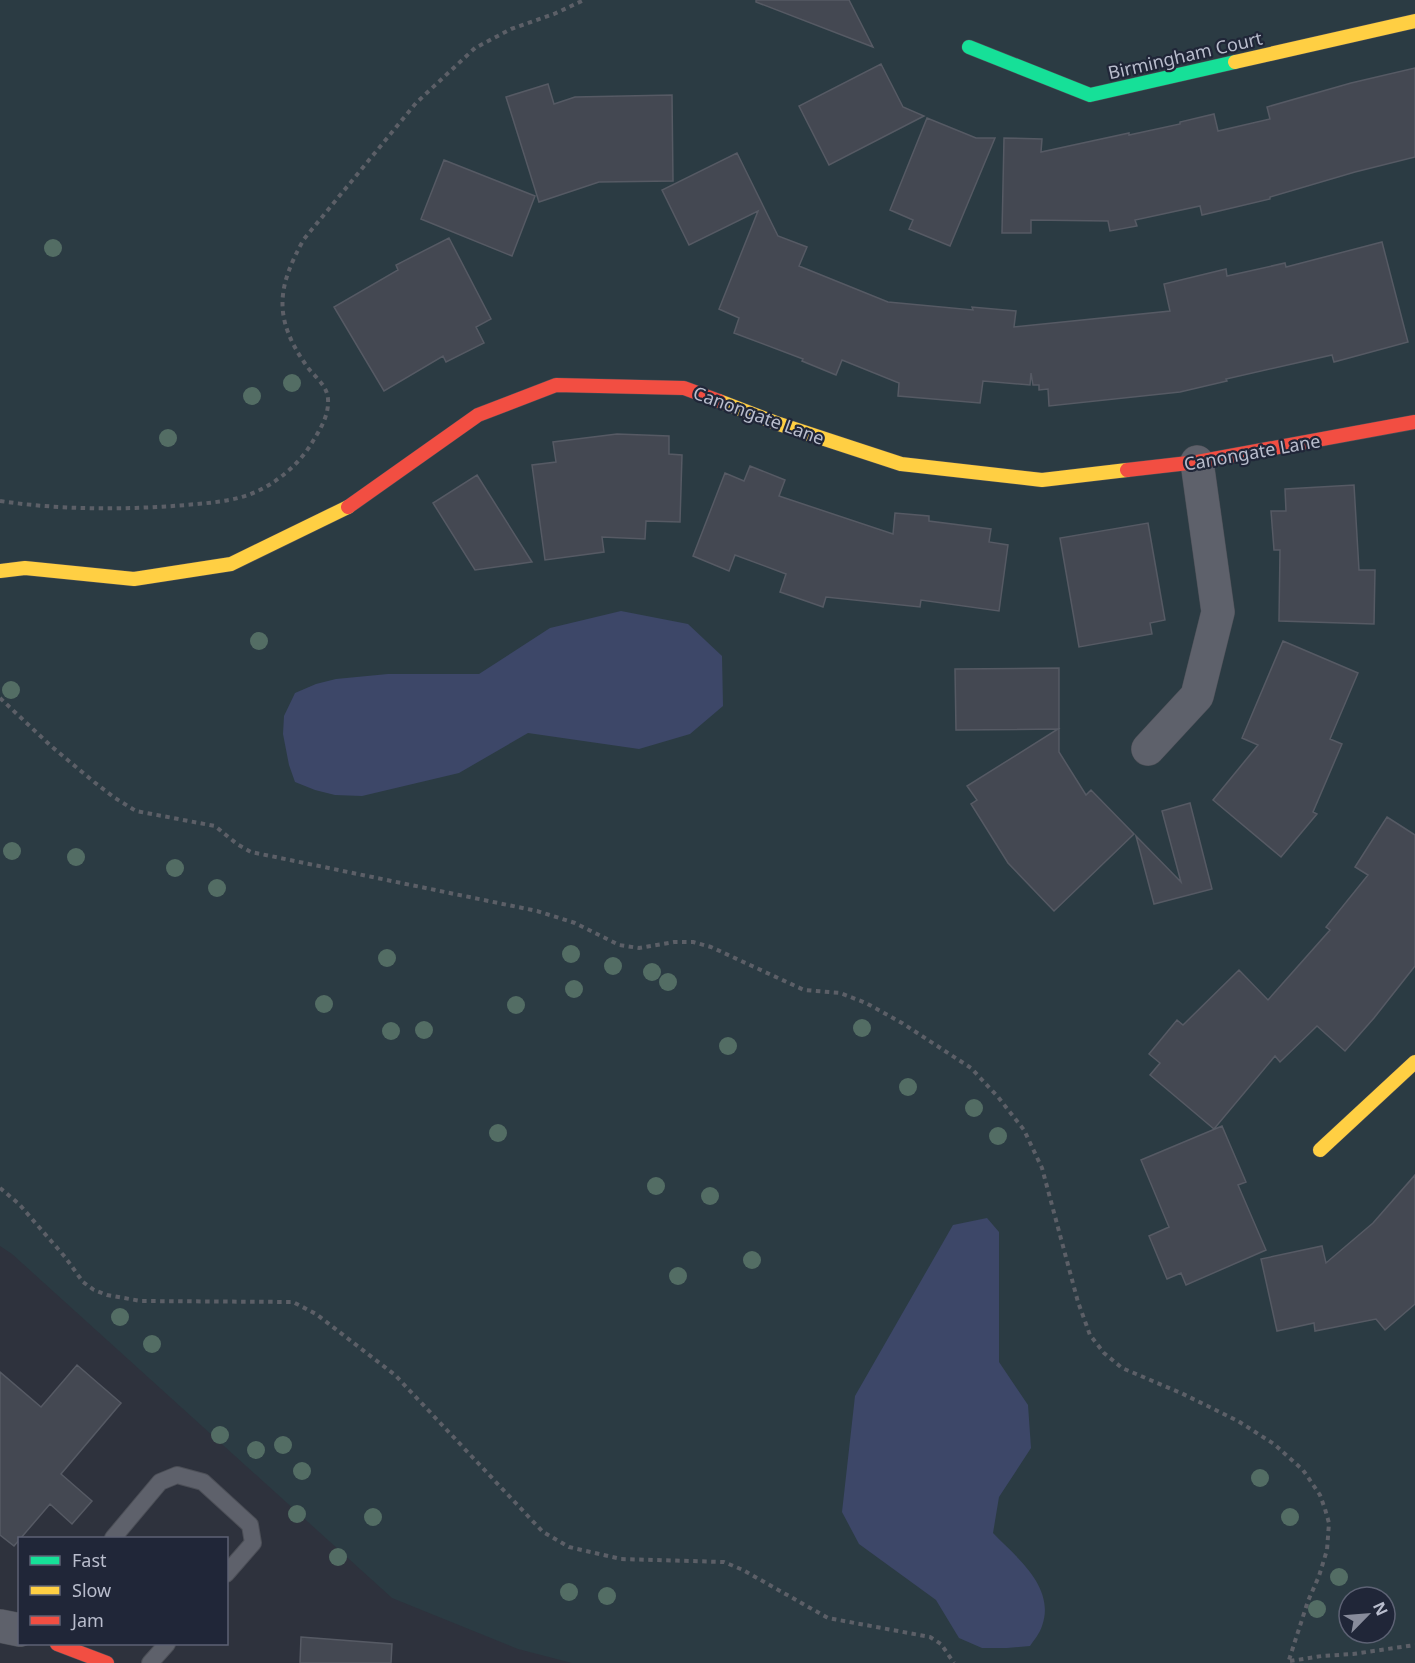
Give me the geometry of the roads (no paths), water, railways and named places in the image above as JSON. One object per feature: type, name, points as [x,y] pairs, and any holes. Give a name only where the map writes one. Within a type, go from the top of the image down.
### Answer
[{"type":"street","name":"Birmingham Court","points":[[969,47],[1090,95],[1415,21]]},
{"type":"street","name":"Canongate Lane","points":[[0,571],[25,568],[134,579],[231,564],[349,506],[478,415],[556,385],[684,388],[779,424],[901,464],[1042,480],[1197,462],[1415,422]]},
{"type":"street","points":[[1148,749],[1197,696],[1218,612],[1197,462]]},
{"type":"street","points":[[1320,1150],[1415,1062]]},
{"type":"street","points":[[0,1626],[18,1630]]},
{"type":"street","points":[[60,1645],[107,1663]]},
{"type":"lane","points":[[115,1537],[160,1482],[177,1475],[203,1482],[250,1525],[253,1543],[228,1572]]},
{"type":"lane","points":[[150,1663],[165,1645]]},
{"type":"water","points":[[621,611],[688,624],[722,656],[723,706],[690,734],[639,749],[528,733],[459,773],[362,796],[335,795],[295,782],[283,734],[284,716],[295,693],[336,679],[388,674],[479,674],[550,628]]},
{"type":"water","points":[[987,1218],[999,1232],[999,1362],[1028,1405],[1031,1448],[999,1497],[993,1533],[1022,1563],[1039,1586],[1045,1612],[1041,1629],[1030,1646],[1007,1648],[982,1648],[959,1638],[936,1600],[859,1544],[842,1512],[855,1396],[953,1225]]}]
